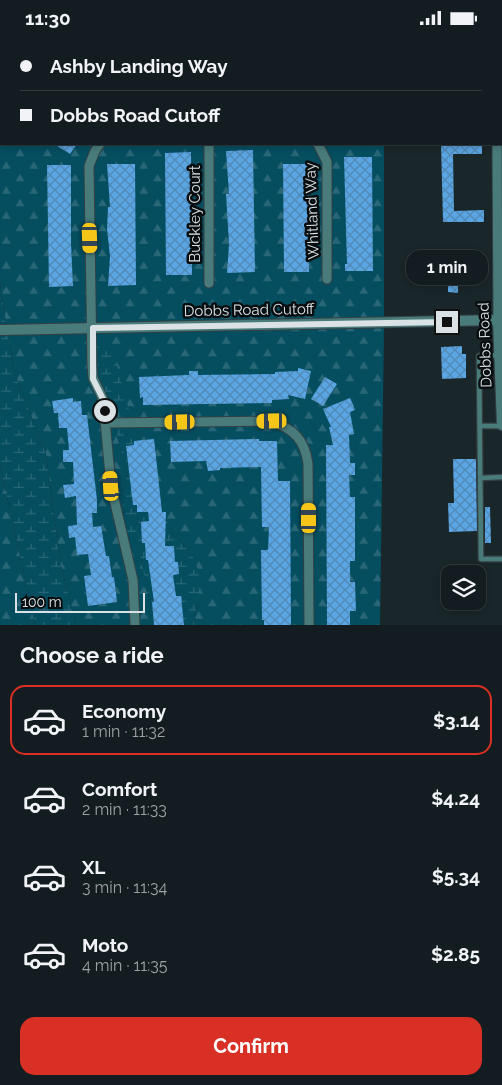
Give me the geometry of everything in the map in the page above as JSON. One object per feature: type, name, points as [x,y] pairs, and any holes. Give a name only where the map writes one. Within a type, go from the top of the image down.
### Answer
[{"type":"street","points":[[99,145],[89,166],[93,379],[103,399],[107,423],[111,486],[133,580],[135,625]]},
{"type":"street","name":"Buckley Court","points":[[209,145],[209,283]]},
{"type":"street","name":"Whitland Way","points":[[318,145],[327,162],[327,279]]},
{"type":"street","name":"Dobbs Road","points":[[498,145],[498,320],[502,426]]},
{"type":"street","name":"Dobbs Road Cutoff","points":[[0,330],[498,320]]},
{"type":"street","points":[[107,423],[272,421],[287,427],[299,437],[306,449],[308,464],[309,625]]},
{"type":"lane","points":[[500,355],[479,356],[481,559],[502,559]]},
{"type":"lane","points":[[481,427],[502,426]]},
{"type":"lane","points":[[481,478],[502,477]]},
{"type":"green space","points":[[0,145],[384,145],[384,318],[6,325],[0,282]]},
{"type":"green space","points":[[0,282],[6,325],[0,325]]},
{"type":"green space","points":[[384,328],[380,625],[194,625],[197,605],[190,551],[173,534],[112,417],[127,474],[122,496],[125,530],[138,545],[153,616],[163,625],[76,625],[60,562],[46,454],[15,374],[8,335]]},
{"type":"green space","points":[[0,335],[8,335],[15,374],[46,454],[60,562],[76,625],[35,625],[0,465]]},
{"type":"green space","points":[[102,343],[115,358],[149,485],[173,534],[190,551],[201,576],[194,625],[163,625],[153,617],[138,545],[125,531],[122,496],[127,474],[112,417],[88,351],[88,344]]},
{"type":"green space","points":[[0,465],[35,625],[0,625]]},
{"type":"building","points":[[56,145],[76,145],[70,154]]},
{"type":"building","points":[[441,145],[482,145],[482,154],[453,154],[454,211],[484,210],[484,222],[443,222]]},
{"type":"building","points":[[253,150],[255,272],[227,273],[229,244],[226,194],[229,194],[226,151]]},
{"type":"building","points":[[191,152],[192,275],[166,275],[165,153]]},
{"type":"building","points":[[344,157],[372,157],[373,271],[345,271],[345,264],[347,264]]},
{"type":"building","points":[[107,164],[135,164],[136,285],[108,286],[110,256],[107,229],[108,207],[110,207]]},
{"type":"building","points":[[283,164],[309,164],[309,272],[284,272]]},
{"type":"building","points":[[47,165],[71,165],[73,286],[49,287]]},
{"type":"building","points":[[466,266],[482,266],[482,276],[465,276]]},
{"type":"building","points":[[448,281],[458,281],[458,293],[448,292]]},
{"type":"building","points":[[462,346],[462,354],[466,354],[466,378],[442,379],[441,347]]},
{"type":"building","points":[[298,368],[311,371],[305,399],[288,395],[289,399],[272,400],[272,403],[143,405],[143,397],[140,398],[139,377],[189,375],[189,371],[198,371],[198,375],[275,374],[275,372],[298,371]]},
{"type":"building","points":[[325,377],[337,384],[323,406],[311,399]]},
{"type":"building","points":[[73,398],[73,402],[81,401],[82,415],[87,415],[97,500],[97,513],[92,513],[93,527],[101,526],[106,556],[109,556],[112,577],[114,577],[117,602],[88,606],[84,576],[91,575],[88,554],[77,555],[75,537],[69,538],[68,526],[77,525],[76,496],[65,498],[63,485],[74,484],[73,462],[63,462],[63,450],[69,450],[67,428],[59,428],[58,413],[54,413],[52,401]]},
{"type":"building","points":[[350,398],[355,410],[350,412],[354,434],[349,435],[350,463],[355,463],[355,475],[349,475],[350,497],[355,497],[355,561],[350,561],[350,582],[355,582],[356,611],[350,611],[350,625],[327,625],[326,445],[333,445],[329,427],[331,427],[323,409]]},
{"type":"building","points":[[154,439],[162,512],[166,512],[165,546],[174,546],[175,562],[178,562],[179,574],[173,575],[176,596],[181,596],[184,625],[154,625],[152,602],[154,602],[148,560],[146,560],[145,543],[142,543],[141,522],[149,521],[148,512],[137,512],[137,505],[133,505],[126,446],[134,445],[134,441]]},
{"type":"building","points":[[259,439],[259,441],[277,441],[278,481],[290,481],[291,625],[264,625],[264,620],[262,620],[261,550],[268,550],[269,527],[262,527],[261,467],[220,468],[220,470],[208,471],[206,461],[171,462],[170,441]]},
{"type":"building","points":[[453,459],[476,459],[477,531],[449,532],[448,503],[454,503]]},
{"type":"building","points":[[485,507],[490,507],[491,543],[485,543]]},
{"type":"route","points":[[105,411],[103,399],[93,379],[93,328],[447,322]]}]
